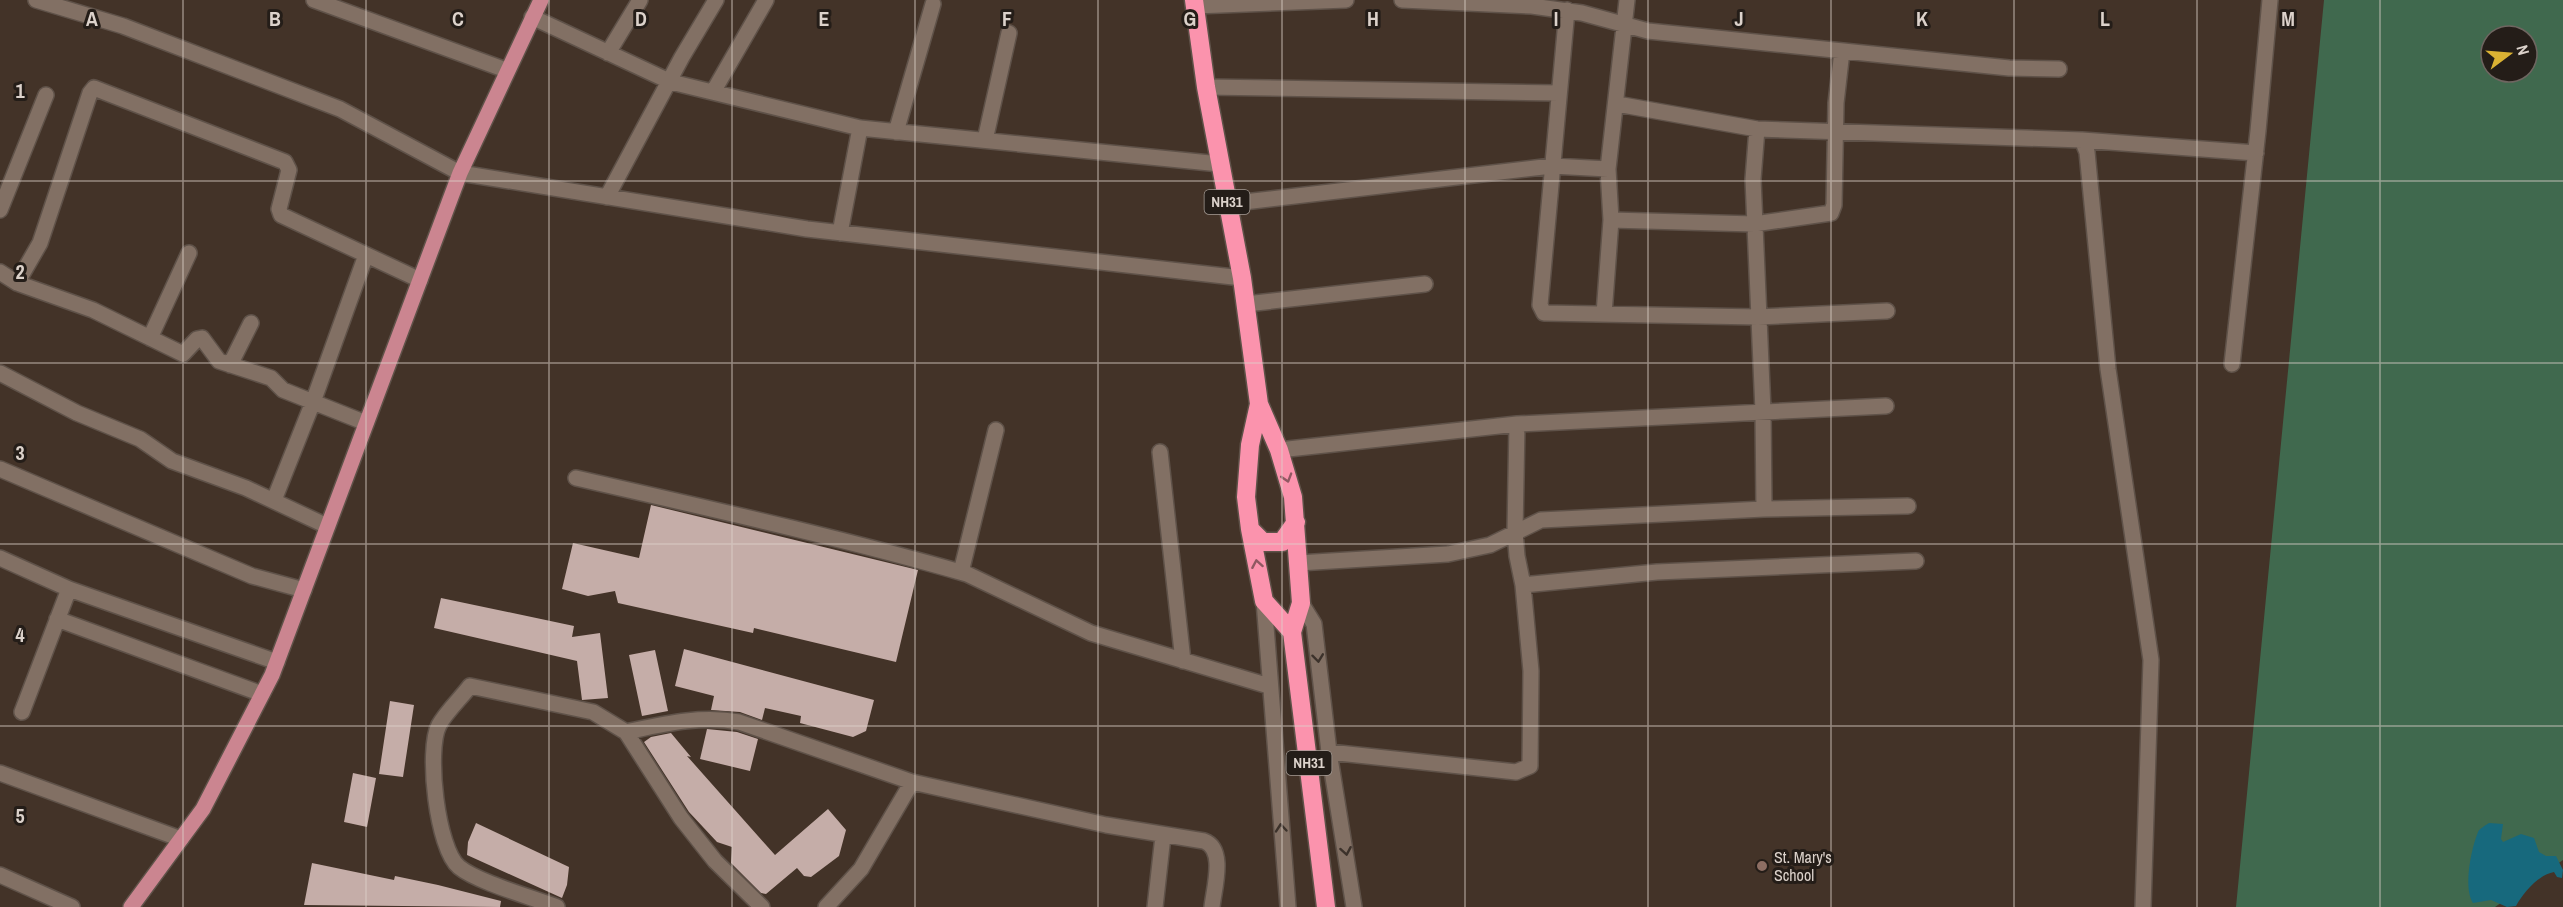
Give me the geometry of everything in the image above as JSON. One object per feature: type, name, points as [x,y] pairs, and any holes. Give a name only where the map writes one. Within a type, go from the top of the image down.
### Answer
[{"type":"highway","name":"NH31","points":[[1195,3],[1206,87],[1242,278],[1259,404],[1279,450],[1293,497],[1301,603],[1292,632],[1326,907]]},
{"type":"highway","name":"NH31","points":[[1259,404],[1250,445],[1246,497],[1264,601]]},
{"type":"highway","points":[[1251,529],[1263,542],[1282,542],[1296,522]]},
{"type":"highway","points":[[1264,601],[1292,632]]},
{"type":"main road","points":[[131,907],[203,809],[277,662],[460,173],[506,70],[541,0]]},
{"type":"street","points":[[36,0],[123,26],[340,109],[460,173],[840,233],[1242,278]]},
{"type":"street","points":[[314,0],[506,70]]},
{"type":"street","points":[[608,53],[640,0]]},
{"type":"street","points":[[607,197],[671,82],[682,57],[716,0]]},
{"type":"street","points":[[713,92],[766,0]]},
{"type":"street","points":[[1195,3],[1346,0]]},
{"type":"street","points":[[1402,0],[1532,6],[1567,10],[1625,22],[1648,31],[2009,68],[2059,69]]},
{"type":"street","points":[[1604,314],[1611,220],[1608,169],[1627,0]]},
{"type":"street","points":[[2232,364],[2256,153],[2270,0]]},
{"type":"street","points":[[896,132],[933,4]]},
{"type":"street","points":[[1567,10],[1541,308],[1547,314],[1758,317],[1887,311]]},
{"type":"street","points":[[531,17],[671,82],[861,128],[1220,164]]},
{"type":"street","points":[[985,141],[1009,33]]},
{"type":"street","points":[[1611,220],[1754,224],[1831,213],[1834,205],[1836,103],[1842,51]]},
{"type":"street","points":[[1206,87],[1559,93]]},
{"type":"street","points":[[17,283],[40,243],[90,93],[94,88],[285,162],[289,170],[279,209],[281,215],[420,280]]},
{"type":"street","points":[[0,210],[46,95]]},
{"type":"street","points":[[1617,104],[1757,129],[1835,130],[2082,141],[2256,153]]},
{"type":"street","points":[[840,233],[861,128]]},
{"type":"street","points":[[1757,129],[1753,179],[1763,411],[1764,509]]},
{"type":"street","points":[[2082,141],[2087,152],[2108,369],[2151,660],[2143,907]]},
{"type":"street","points":[[1227,204],[1552,166],[1608,169]]},
{"type":"street","points":[[150,338],[189,253]]},
{"type":"street","points":[[274,500],[313,402],[366,255]]},
{"type":"street","points":[[0,272],[17,283],[93,310],[183,354],[197,339],[202,338],[215,359],[271,378],[283,390],[366,423]]},
{"type":"street","points":[[1246,304],[1425,284]]},
{"type":"street","points":[[231,365],[251,323]]},
{"type":"street","points":[[0,373],[77,413],[140,439],[172,461],[274,500],[327,526]]},
{"type":"street","points":[[1279,450],[1516,424],[1886,406]]},
{"type":"street","points":[[1329,753],[1516,772],[1530,766],[1531,671],[1524,585],[1516,556],[1515,532],[1516,424]]},
{"type":"street","points":[[961,572],[996,430]]},
{"type":"street","points":[[1160,452],[1183,661]]},
{"type":"street","points":[[0,469],[252,576],[304,591]]},
{"type":"street","points":[[576,478],[842,538],[961,572],[1091,633],[1269,686]]},
{"type":"street","points":[[1298,563],[1448,554],[1490,545],[1541,520],[1764,509],[1908,506]]},
{"type":"street","points":[[0,558],[69,589],[277,662]]},
{"type":"street","points":[[1524,585],[1657,572],[1916,561]]},
{"type":"street","points":[[22,712],[69,589]]},
{"type":"street","points":[[1264,601],[1288,907]]},
{"type":"street","points":[[1301,603],[1314,624],[1329,753],[1354,907]]},
{"type":"street","points":[[57,619],[262,694]]},
{"type":"street","points":[[557,907],[495,884],[458,867],[442,834],[436,803],[434,754],[438,726],[470,686],[592,712],[626,732],[715,861],[762,907]]},
{"type":"street","points":[[626,732],[676,721],[716,717],[739,722],[912,782],[1163,836],[1211,843],[1215,849],[1212,907]]},
{"type":"street","points":[[0,773],[181,839]]},
{"type":"street","points":[[826,907],[861,868],[912,782]]},
{"type":"street","points":[[1155,907],[1163,836]]},
{"type":"street","points":[[0,875],[72,907]]},
{"type":"green space","points":[[2324,0],[2563,0],[2563,860],[2495,907],[2236,907]]},
{"type":"water","points":[[2489,823],[2503,824],[2501,839],[2503,842],[2521,834],[2534,838],[2539,852],[2546,856],[2556,856],[2563,870],[2562,878],[2557,877],[2554,872],[2542,877],[2527,890],[2516,906],[2507,907],[2491,900],[2473,903],[2468,878],[2473,848],[2478,832]]},
{"type":"building","points":[[651,505],[918,570],[896,662],[754,628],[753,633],[618,603],[615,591],[588,596],[562,589],[573,543],[639,558]]},
{"type":"building","points":[[441,598],[574,626],[572,637],[600,633],[608,698],[582,700],[577,661],[434,628]]},
{"type":"building","points":[[684,649],[874,700],[866,731],[853,737],[800,723],[801,716],[765,708],[762,720],[740,712],[711,710],[714,696],[675,686]]},
{"type":"building","points":[[655,650],[668,711],[642,716],[629,655]]},
{"type":"building","points":[[390,701],[414,705],[403,777],[379,774]]},
{"type":"building","points":[[707,729],[737,732],[758,739],[750,771],[700,759]]},
{"type":"building","points":[[671,733],[691,757],[687,756],[775,855],[828,809],[846,830],[839,856],[811,877],[804,876],[797,868],[766,894],[761,893],[731,863],[732,847],[717,842],[689,812],[644,742],[651,737]]},
{"type":"building","points":[[353,773],[376,778],[367,827],[344,822]]},
{"type":"building","points":[[476,823],[569,867],[567,885],[562,898],[467,855],[468,842]]},
{"type":"building","points":[[312,863],[394,880],[395,876],[438,885],[501,901],[500,907],[304,905]]},
{"type":"place","name":"St. Mary's School","points":[[1762,866]]}]
